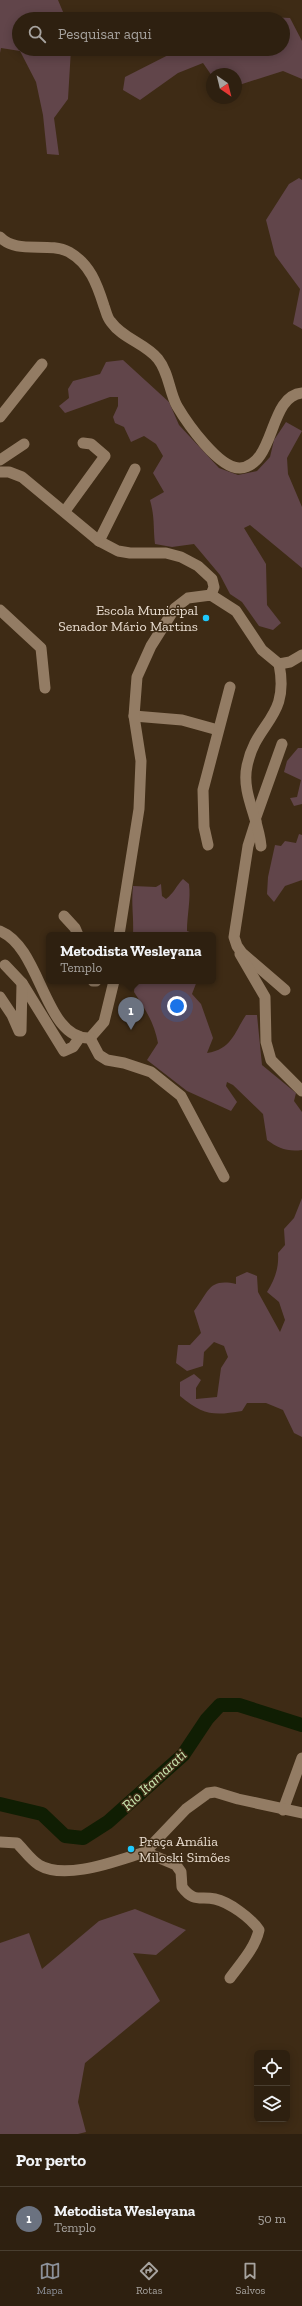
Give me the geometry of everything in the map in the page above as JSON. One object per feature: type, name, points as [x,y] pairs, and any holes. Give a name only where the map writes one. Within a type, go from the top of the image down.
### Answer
[{"type":"street","points":[[0,236],[12,245],[48,247],[67,251],[82,260],[96,280],[109,321],[121,334],[151,352],[158,360],[165,371],[177,406],[197,435],[227,465],[240,468],[254,462],[264,450],[280,411],[290,398],[302,393]]},
{"type":"street","points":[[0,418],[42,364]]},
{"type":"street","points":[[64,511],[105,456],[91,444],[82,443]]},
{"type":"street","points":[[0,460],[24,444]]},
{"type":"street","points":[[99,541],[135,468]]},
{"type":"street","points":[[0,472],[9,472],[22,476],[99,541],[118,551],[130,553],[166,553],[181,556],[198,566],[209,575],[214,587],[211,595]]},
{"type":"street","points":[[119,932],[139,809],[141,761],[134,716],[137,676],[151,646],[175,608],[188,598],[211,595],[236,610],[262,650],[279,664],[283,682],[279,704],[260,735],[247,766],[245,782],[260,829],[261,846]]},
{"type":"street","points":[[0,610],[41,648],[45,688]]},
{"type":"street","points":[[279,664],[290,662],[302,655]]},
{"type":"street","points":[[208,845],[204,827],[203,790],[230,687]]},
{"type":"street","points":[[134,716],[182,720],[218,730]]},
{"type":"street","points":[[282,744],[248,846],[243,885],[234,927],[237,946],[241,958],[266,997],[266,1042],[271,1060],[302,1091]]},
{"type":"street","points":[[64,916],[77,932]]},
{"type":"street","points":[[0,932],[17,942],[26,955],[45,994],[66,1030],[85,1037],[99,1055],[107,1060],[124,1063],[151,1072],[181,1096],[224,1177]]},
{"type":"street","points":[[237,946],[285,990]]},
{"type":"street","points":[[5,965],[22,983],[64,1051],[73,1047],[104,1022],[113,984]]},
{"type":"street","points":[[0,996],[12,1015],[19,1031],[21,1031],[22,983]]},
{"type":"street","points":[[283,1810],[302,1758]]},
{"type":"street","points":[[0,1842],[17,1843],[39,1865],[50,1869],[70,1870],[101,1866],[145,1852],[186,1809],[208,1793],[215,1792],[283,1810],[302,1813]]},
{"type":"street","points":[[145,1852],[176,1865],[181,1872],[182,1887],[195,1898],[215,1899],[223,1902],[255,1924],[259,1930],[251,1949],[230,1978]]},
{"type":"shaded area","points":[[0,0],[58,0],[63,12],[12,12],[12,50],[1,48],[0,53]]},
{"type":"shaded area","points":[[290,18],[302,41],[302,79],[283,71],[242,84],[242,68],[206,68],[203,63],[178,73],[140,100],[123,90],[125,77],[166,56],[290,56]]},
{"type":"shaded area","points":[[23,56],[71,56],[68,99],[54,118],[59,155],[47,154],[43,115],[36,82]]},
{"type":"shaded area","points":[[299,178],[302,180],[302,329],[293,324],[300,289],[275,255],[266,220],[289,184]]},
{"type":"shaded area","points":[[123,360],[169,402],[179,425],[219,468],[238,475],[257,471],[270,457],[274,440],[286,422],[302,431],[287,458],[288,474],[302,507],[302,568],[250,525],[244,528],[266,564],[267,605],[281,623],[273,630],[259,626],[242,602],[230,594],[220,575],[194,544],[172,547],[155,544],[152,506],[150,500],[164,492],[153,473],[163,456],[156,444],[144,436],[131,442],[124,427],[115,423],[113,417],[118,406],[118,397],[110,397],[65,413],[59,406],[69,398],[68,389],[73,381],[100,374],[106,362]]},
{"type":"shaded area","points":[[298,748],[302,748],[302,804],[294,806],[290,798],[297,797],[301,780],[284,772],[287,761]]},
{"type":"shaded area","points":[[299,834],[302,835],[302,880],[285,886],[274,902],[267,894],[268,877],[275,845],[281,846],[285,841],[296,843]]},
{"type":"shaded area","points":[[183,879],[189,884],[187,931],[190,932],[133,932],[133,886],[156,887],[161,884],[162,896],[166,899]]},
{"type":"shaded area","points":[[135,984],[196,984],[192,994],[201,1004],[213,1038],[207,1053],[222,1048],[227,1044],[235,1034],[246,1015],[257,1015],[262,1065],[296,1093],[294,1101],[302,1112],[302,1150],[283,1149],[267,1140],[263,1114],[233,1085],[227,1082],[226,1086],[237,1102],[231,1111],[187,1091],[147,1060],[158,1043],[152,1022],[134,992]]},
{"type":"shaded area","points":[[302,1198],[302,1437],[294,1433],[283,1410],[266,1403],[247,1403],[242,1411],[216,1413],[195,1407],[180,1396],[180,1382],[194,1374],[201,1380],[196,1388],[196,1399],[217,1397],[221,1368],[228,1357],[224,1346],[214,1342],[204,1352],[203,1366],[187,1371],[176,1363],[178,1345],[190,1345],[201,1333],[194,1311],[206,1293],[214,1285],[220,1283],[236,1284],[236,1277],[247,1272],[257,1276],[258,1292],[280,1332],[285,1320],[279,1302],[267,1292],[276,1273],[278,1253],[285,1245],[284,1229],[294,1218]]},
{"type":"shaded area","points":[[135,1909],[186,1930],[156,1955],[133,1953],[160,2001],[85,2063],[78,2102],[86,2132],[78,2134],[0,2134],[0,1943],[29,1933],[42,1969],[99,1921]]},
{"type":"waterway","name":"Rio Itamarati","points":[[0,1804],[42,1814],[65,1836],[83,1838],[108,1822],[183,1755],[207,1719],[220,1705],[239,1705],[302,1725]]},
{"type":"place","name":"Escola Municipal Senador Mário Martins","points":[[206,618]]},
{"type":"place","name":"Metodista Wesleyana","points":[[131,1030]]},
{"type":"place","name":"Praça Amália Miloski Simões","points":[[131,1849]]}]
